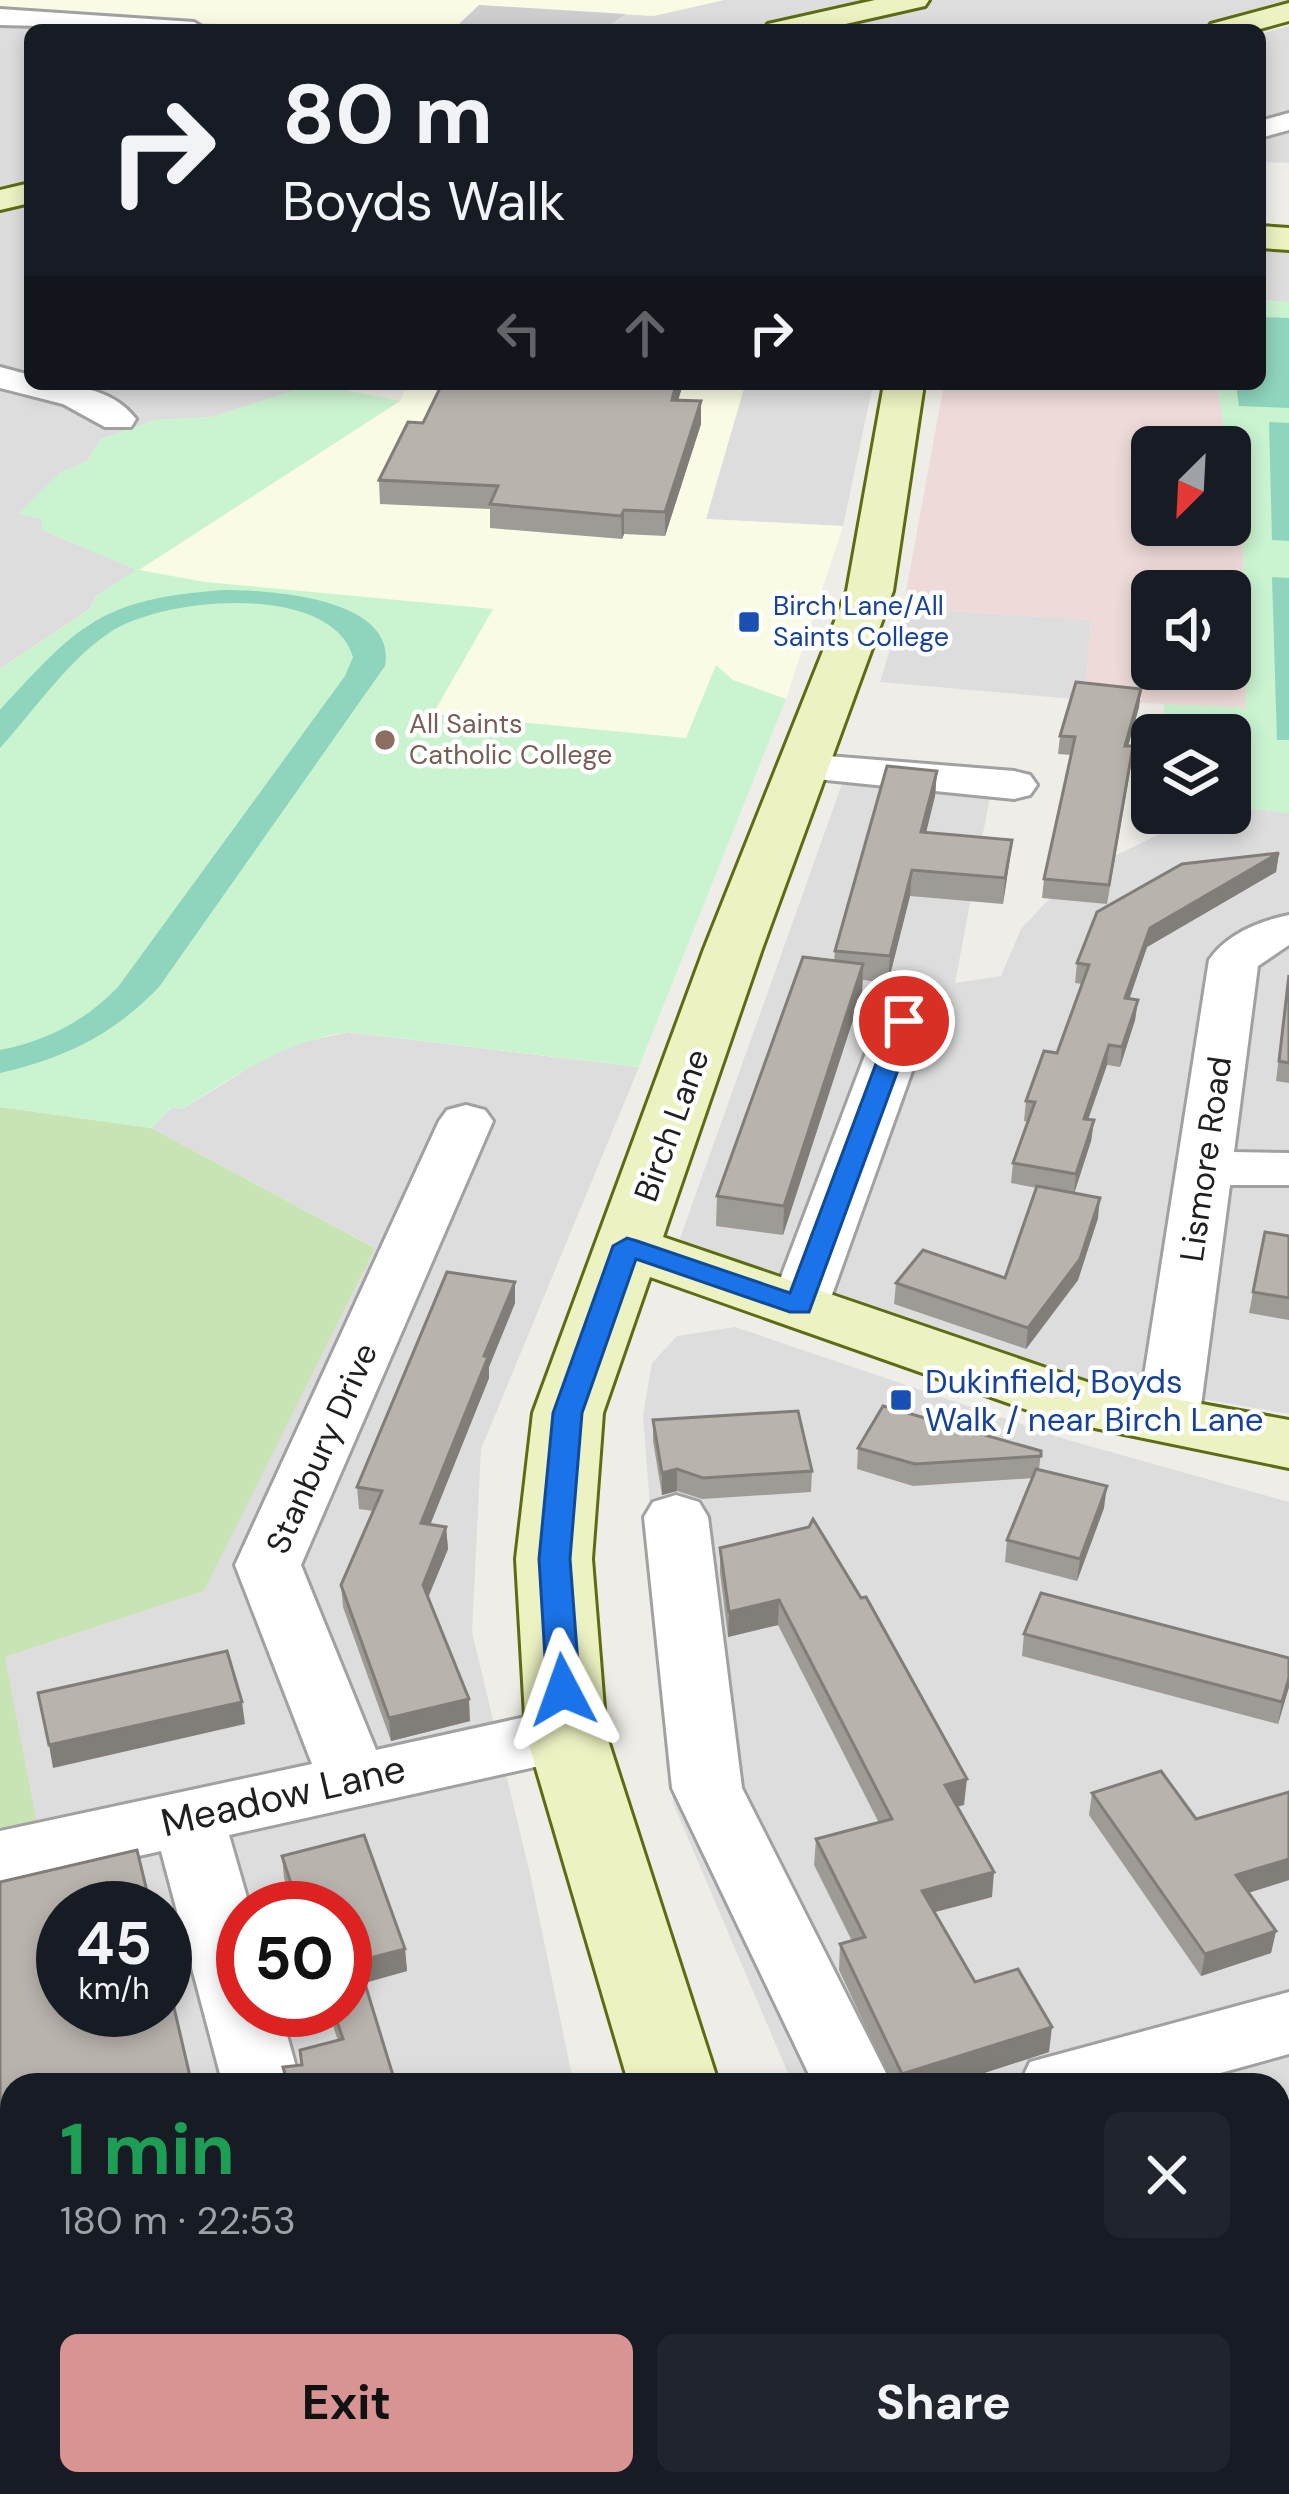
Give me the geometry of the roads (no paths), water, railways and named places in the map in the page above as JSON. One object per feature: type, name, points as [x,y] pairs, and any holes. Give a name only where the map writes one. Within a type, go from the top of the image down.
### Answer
[{"type":"main road","points":[[806,24],[915,0]]},
{"type":"main road","points":[[1244,24],[1289,12]]},
{"type":"main road","name":"Birch Lane","points":[[670,2073],[566,1734],[554,1559],[568,1413],[870,591],[903,390]]},
{"type":"main road","points":[[627,1246],[1081,1404],[1289,1444]]},
{"type":"street","points":[[0,17],[104,24]]},
{"type":"street","points":[[45,390],[91,397],[118,419]]},
{"type":"street","points":[[803,767],[1014,785]]},
{"type":"street","name":"Lismore Road","points":[[1168,1420],[1234,960],[1274,933],[1289,930]]},
{"type":"street","points":[[800,1306],[904,1021]]},
{"type":"street","name":"Stanbury Drive","points":[[353,1779],[268,1565],[466,1121]]},
{"type":"street","points":[[1204,1168],[1289,1168]]},
{"type":"street","points":[[676,1517],[707,1787],[847,2073]]},
{"type":"street","name":"Meadow Lane","points":[[0,1859],[566,1734]]},
{"type":"street","points":[[188,1816],[259,2073]]},
{"type":"street","points":[[1103,2073],[1289,2023]]},
{"type":"place","name":"Birch Lane/All Saints College","points":[[749,622]]},
{"type":"place","name":"All Saints Catholic College","points":[[385,740]]},
{"type":"place","name":"Dukinfield, Boyds Walk / near Birch Lane","points":[[901,1400]]}]
